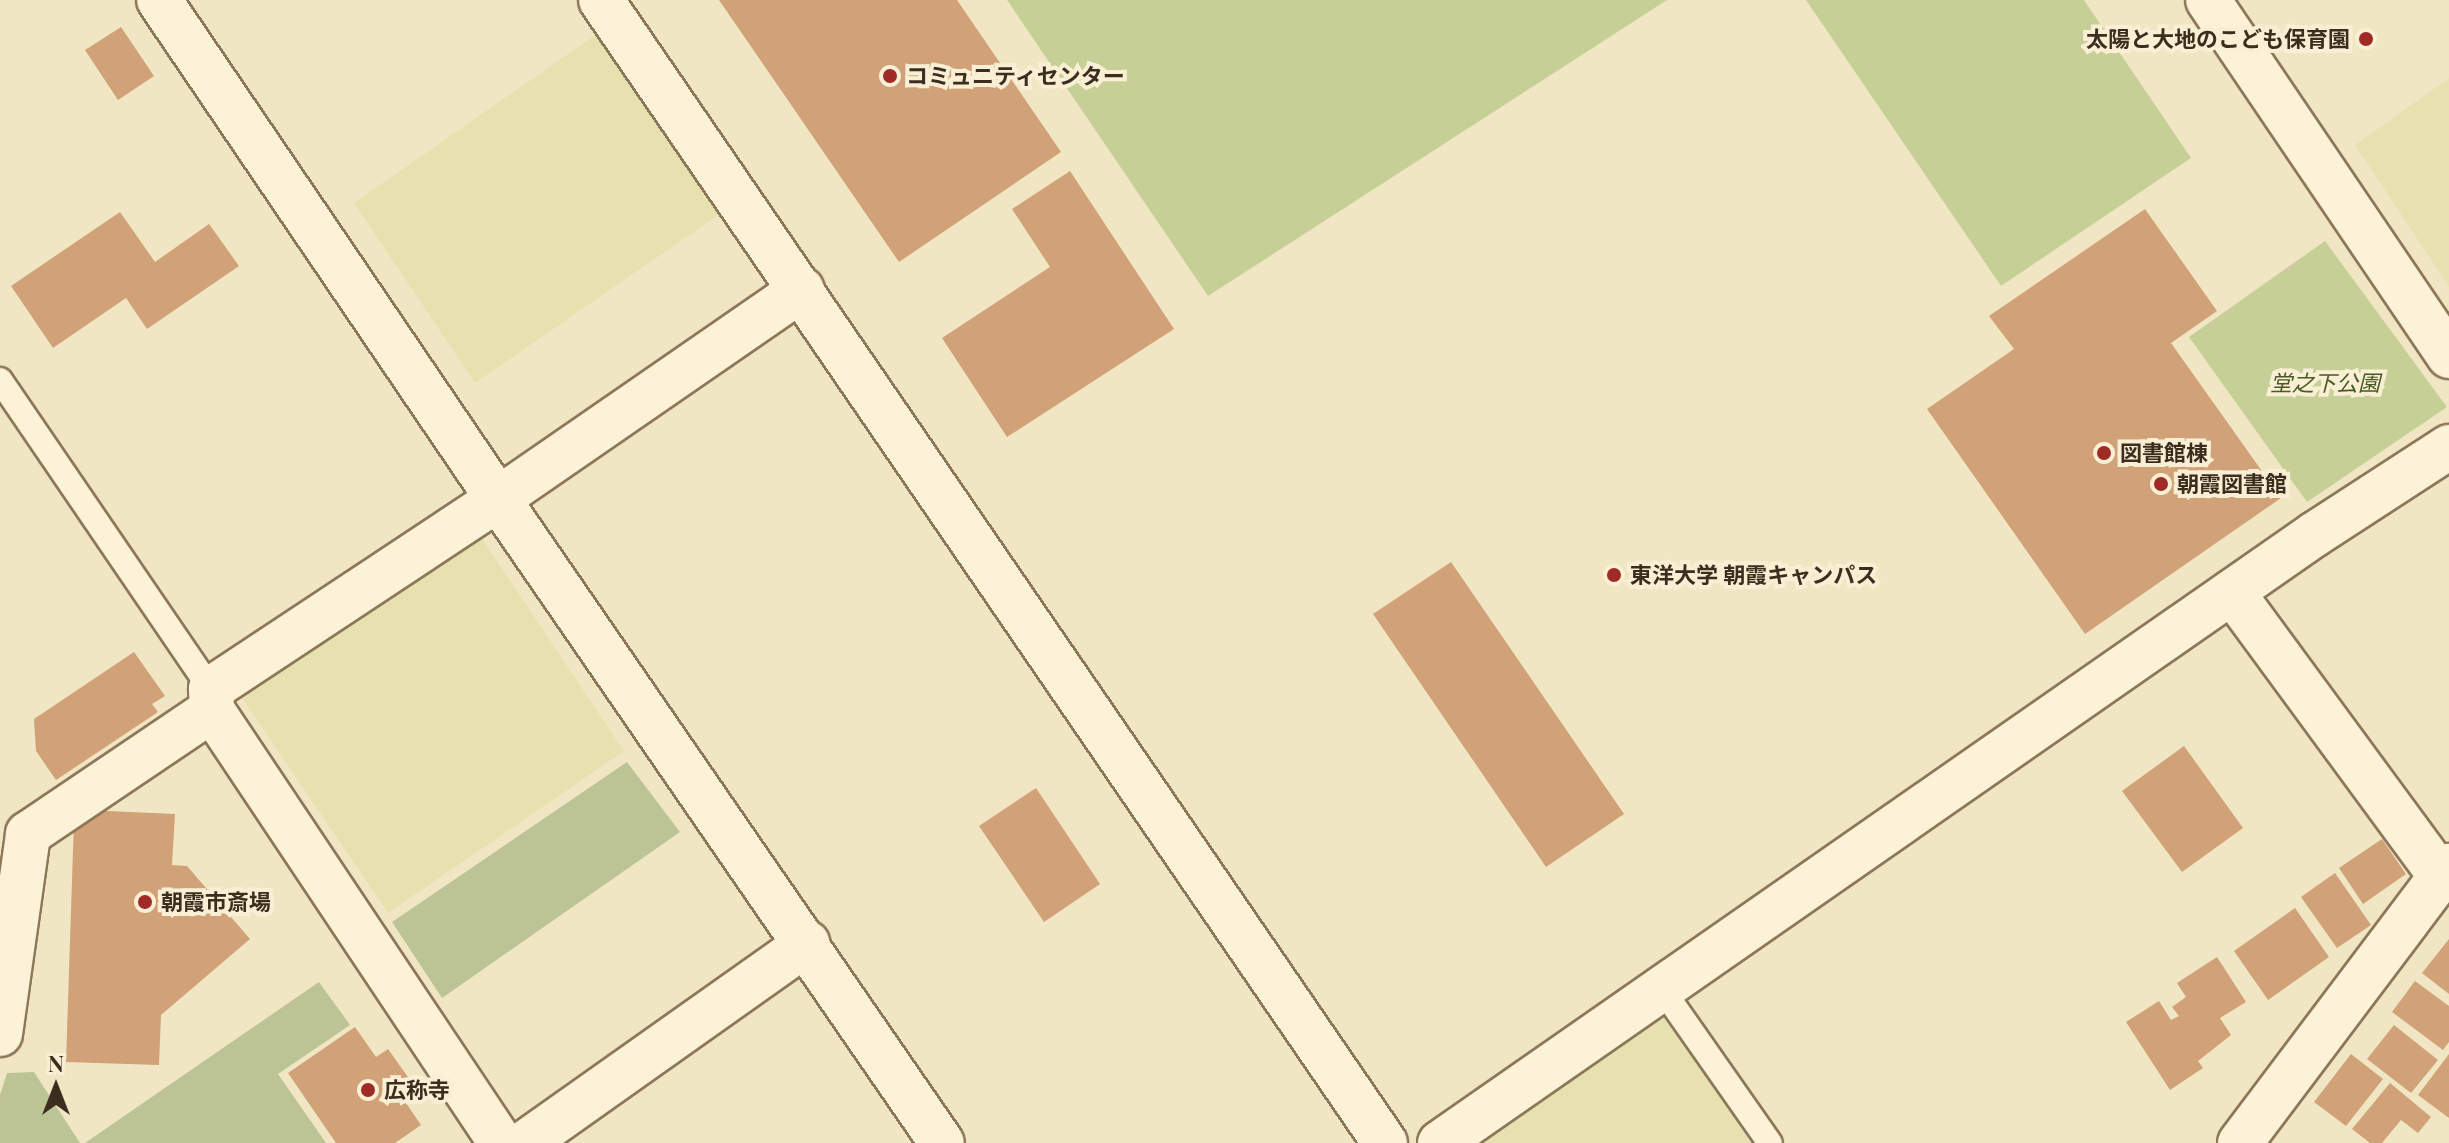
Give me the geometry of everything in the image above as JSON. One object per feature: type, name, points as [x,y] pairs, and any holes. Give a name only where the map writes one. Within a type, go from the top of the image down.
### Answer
[{"type":"street","points":[[159,0],[942,1143]]},
{"type":"street","points":[[601,0],[1385,1143]]},
{"type":"street","points":[[2208,0],[2449,356]]},
{"type":"street","points":[[0,1034],[28,834],[212,700],[802,289]]},
{"type":"street","points":[[1440,1143],[2232,592],[2449,447]]},
{"type":"street","points":[[2232,592],[2445,872],[2240,1143]]},
{"type":"street","points":[[212,700],[501,1143]]},
{"type":"street","points":[[525,1143],[807,943]]},
{"type":"lane","points":[[0,380],[212,700]]},
{"type":"lane","points":[[1662,989],[1770,1143]]},
{"type":"shaded area","points":[[601,31],[724,211],[475,383],[354,203]]},
{"type":"shaded area","points":[[2449,78],[2449,287],[2355,145]]},
{"type":"shaded area","points":[[480,536],[624,751],[388,913],[240,695]]},
{"type":"shaded area","points":[[1665,1017],[1751,1143],[1480,1143]]},
{"type":"green space","points":[[1007,0],[1667,0],[1208,296]]},
{"type":"green space","points":[[1806,0],[2084,0],[2191,158],[2001,286]]},
{"type":"green space","name":"堂之下公園","points":[[2325,241],[2447,407],[2307,502],[2189,337]]},
{"type":"green space","points":[[627,762],[680,832],[442,998],[392,922]]},
{"type":"green space","points":[[319,982],[350,1025],[278,1074],[326,1143],[85,1143]]},
{"type":"green space","points":[[34,1072],[80,1143],[0,1143],[0,1095],[7,1073]]},
{"type":"building","name":"コミュニティセンター","points":[[719,0],[957,0],[1061,152],[899,262]]},
{"type":"building","points":[[121,27],[154,76],[118,100],[85,50]]},
{"type":"building","points":[[1070,171],[1174,329],[1007,437],[942,338],[1050,267],[1012,209]]},
{"type":"building","name":"図書館棟","points":[[2145,209],[2217,311],[2171,343],[2281,498],[2085,634],[1927,409],[2014,349],[1989,316]]},
{"type":"building","points":[[120,212],[155,262],[209,224],[239,266],[147,329],[126,298],[53,348],[11,286]]},
{"type":"building","points":[[1451,562],[1624,814],[1546,867],[1373,614]]},
{"type":"building","points":[[134,652],[165,696],[152,704],[158,712],[56,780],[36,751],[34,719]]},
{"type":"building","points":[[2184,746],[2243,828],[2182,872],[2122,791]]},
{"type":"building","points":[[1036,788],[1100,884],[1044,922],[979,826]]},
{"type":"building","name":"朝霞市斎場","points":[[85,810],[175,814],[172,865],[187,866],[250,939],[161,1015],[159,1065],[66,1062],[74,820]]},
{"type":"building","points":[[2382,839],[2406,874],[2363,904],[2339,868]]},
{"type":"building","points":[[2335,873],[2371,925],[2337,948],[2301,897]]},
{"type":"building","points":[[2295,908],[2329,957],[2268,1000],[2234,951]]},
{"type":"building","points":[[2449,939],[2449,994],[2422,973]]},
{"type":"building","points":[[2217,957],[2246,1002],[2220,1018],[2231,1035],[2198,1061],[2203,1068],[2170,1090],[2126,1022],[2159,1001],[2171,1020],[2179,1016],[2172,1007],[2186,997],[2177,983]]},
{"type":"building","points":[[2415,981],[2449,1006],[2449,1042],[2443,1050],[2392,1012]]},
{"type":"building","points":[[2394,1025],[2438,1060],[2411,1093],[2367,1059]]},
{"type":"building","points":[[355,1027],[376,1057],[388,1049],[415,1087],[402,1097],[421,1125],[395,1143],[336,1143],[288,1073]]},
{"type":"building","points":[[2351,1054],[2383,1079],[2346,1126],[2314,1102]]},
{"type":"building","points":[[2449,1054],[2449,1118],[2418,1095]]},
{"type":"building","points":[[2390,1083],[2431,1117],[2418,1133],[2401,1120],[2382,1143],[2370,1143],[2352,1129]]},
{"type":"place","name":"太陽と大地のこども保育園","points":[[2366,39]]},
{"type":"place","name":"コミュニティセンター","points":[[890,76]]},
{"type":"place","name":"図書館棟","points":[[2104,453]]},
{"type":"place","name":"朝霞図書館","points":[[2161,484]]},
{"type":"place","name":"東洋大学 朝霞キャンパス","points":[[1614,575]]},
{"type":"place","name":"朝霞市斎場","points":[[145,902]]},
{"type":"place","name":"広称寺","points":[[368,1090]]}]
